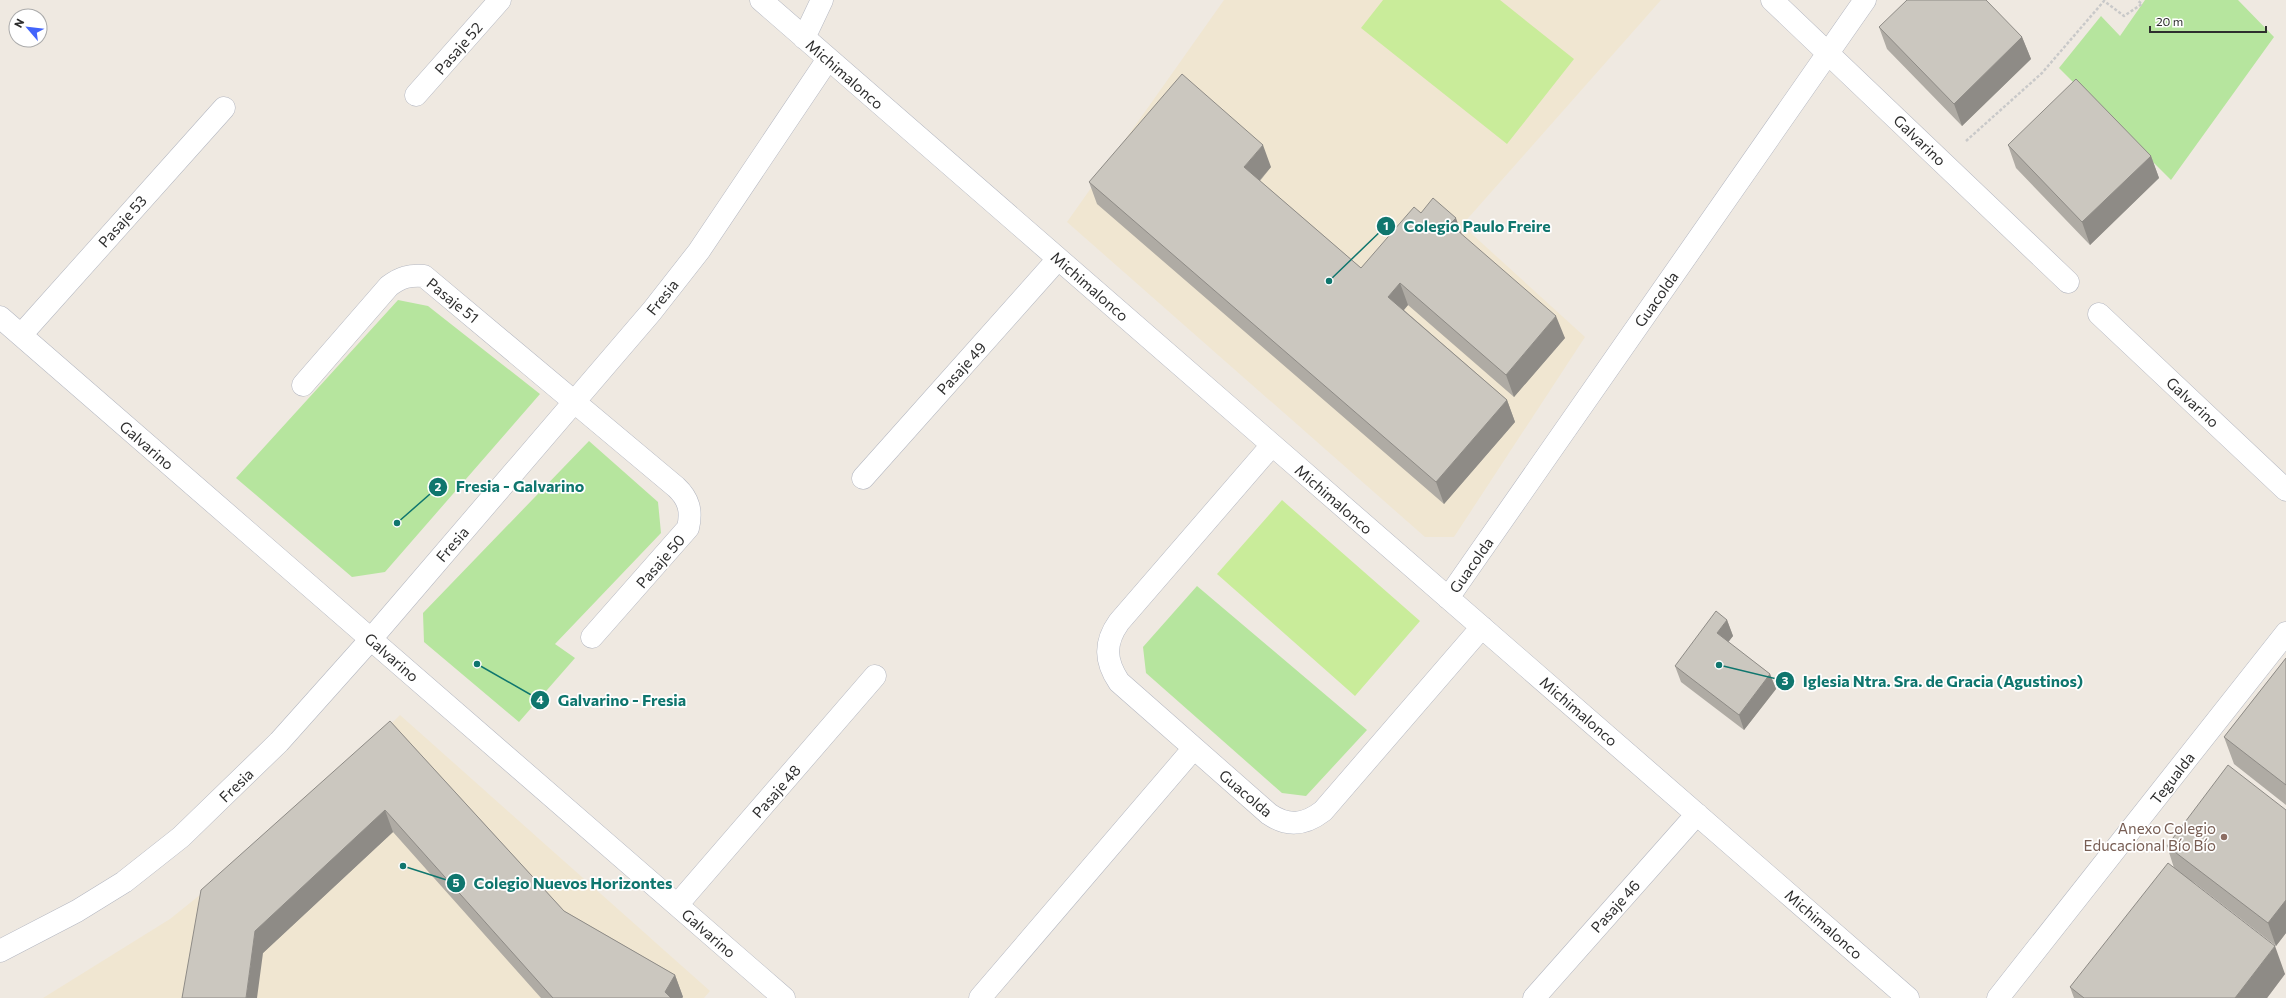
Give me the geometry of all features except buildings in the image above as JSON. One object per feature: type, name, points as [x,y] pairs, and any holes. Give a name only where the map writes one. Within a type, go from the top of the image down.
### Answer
[{"type":"street","name":"Pasaje 52","points":[[416,95],[500,0]]},
{"type":"street","name":"Michimalonco","points":[[761,0],[1908,998]]},
{"type":"street","points":[[804,38],[822,0]]},
{"type":"street","name":"Galvarino","points":[[1772,0],[2068,282]]},
{"type":"street","name":"Guacolda","points":[[1448,598],[1865,0]]},
{"type":"street","name":"Fresia","points":[[0,951],[70,915],[124,882],[181,837],[279,742],[371,639],[652,311],[699,252],[828,59]]},
{"type":"street","name":"Pasaje 53","points":[[21,335],[224,108]]},
{"type":"street","name":"Pasaje 49","points":[[863,478],[1058,259]]},
{"type":"street","name":"Pasaje 51","points":[[303,384],[389,286],[398,278],[410,275],[424,276],[435,284],[575,401]]},
{"type":"street","name":"Galvarino","points":[[2099,314],[2286,490]]},
{"type":"street","name":"Galvarino","points":[[0,317],[784,998]]},
{"type":"street","name":"Pasaje 50","points":[[575,401],[683,494],[690,511],[688,528],[683,535],[592,637]]},
{"type":"street","name":"Guacolda","points":[[1272,445],[1119,622],[1108,643],[1107,655],[1111,670],[1119,682],[1194,748],[1277,819],[1297,823],[1311,820],[1323,811],[1482,627]]},
{"type":"street","name":"Tegualda","points":[[1998,998],[2286,633]]},
{"type":"street","name":"Pasaje 48","points":[[677,905],[875,676]]},
{"type":"street","points":[[980,998],[1194,748]]},
{"type":"street","name":"Pasaje 46","points":[[1534,998],[1697,814]]},
{"type":"path","points":[[1943,162],[2042,73],[2104,1],[2124,16],[2142,4],[2137,0]]},
{"type":"shaded area","points":[[1224,0],[1661,0],[1462,225],[1585,337],[1454,537],[1425,537],[1067,222]]},
{"type":"shaded area","points":[[400,715],[710,991],[704,998],[43,998],[170,919],[301,814]]},
{"type":"green space","points":[[1383,0],[1500,0],[1574,59],[1507,144],[1361,28]]},
{"type":"green space","points":[[2145,0],[2238,0],[2274,37],[2171,180],[2059,68],[2101,16],[2120,36]]},
{"type":"green space","points":[[398,300],[428,306],[540,394],[385,572],[352,577],[236,478]]},
{"type":"green space","points":[[589,441],[658,502],[661,533],[555,644],[575,658],[519,722],[424,642],[423,613]]},
{"type":"green space","points":[[1282,500],[1420,621],[1355,696],[1217,574]]},
{"type":"green space","points":[[1197,586],[1367,730],[1306,796],[1282,793],[1146,673],[1143,647]]},
{"type":"place","name":"Colegio Paulo Freire","points":[[1329,281]]},
{"type":"place","name":"Fresia - Galvarino","points":[[397,523]]},
{"type":"place","name":"Galvarino - Fresia","points":[[477,664]]},
{"type":"place","name":"Iglesia Ntra. Sra. de Gracia (Agustinos)","points":[[1719,665]]},
{"type":"place","name":"Anexo Colegio Educacional Bío Bío","points":[[2224,837]]},
{"type":"place","name":"Colegio Nuevos Horizontes","points":[[403,866]]}]
